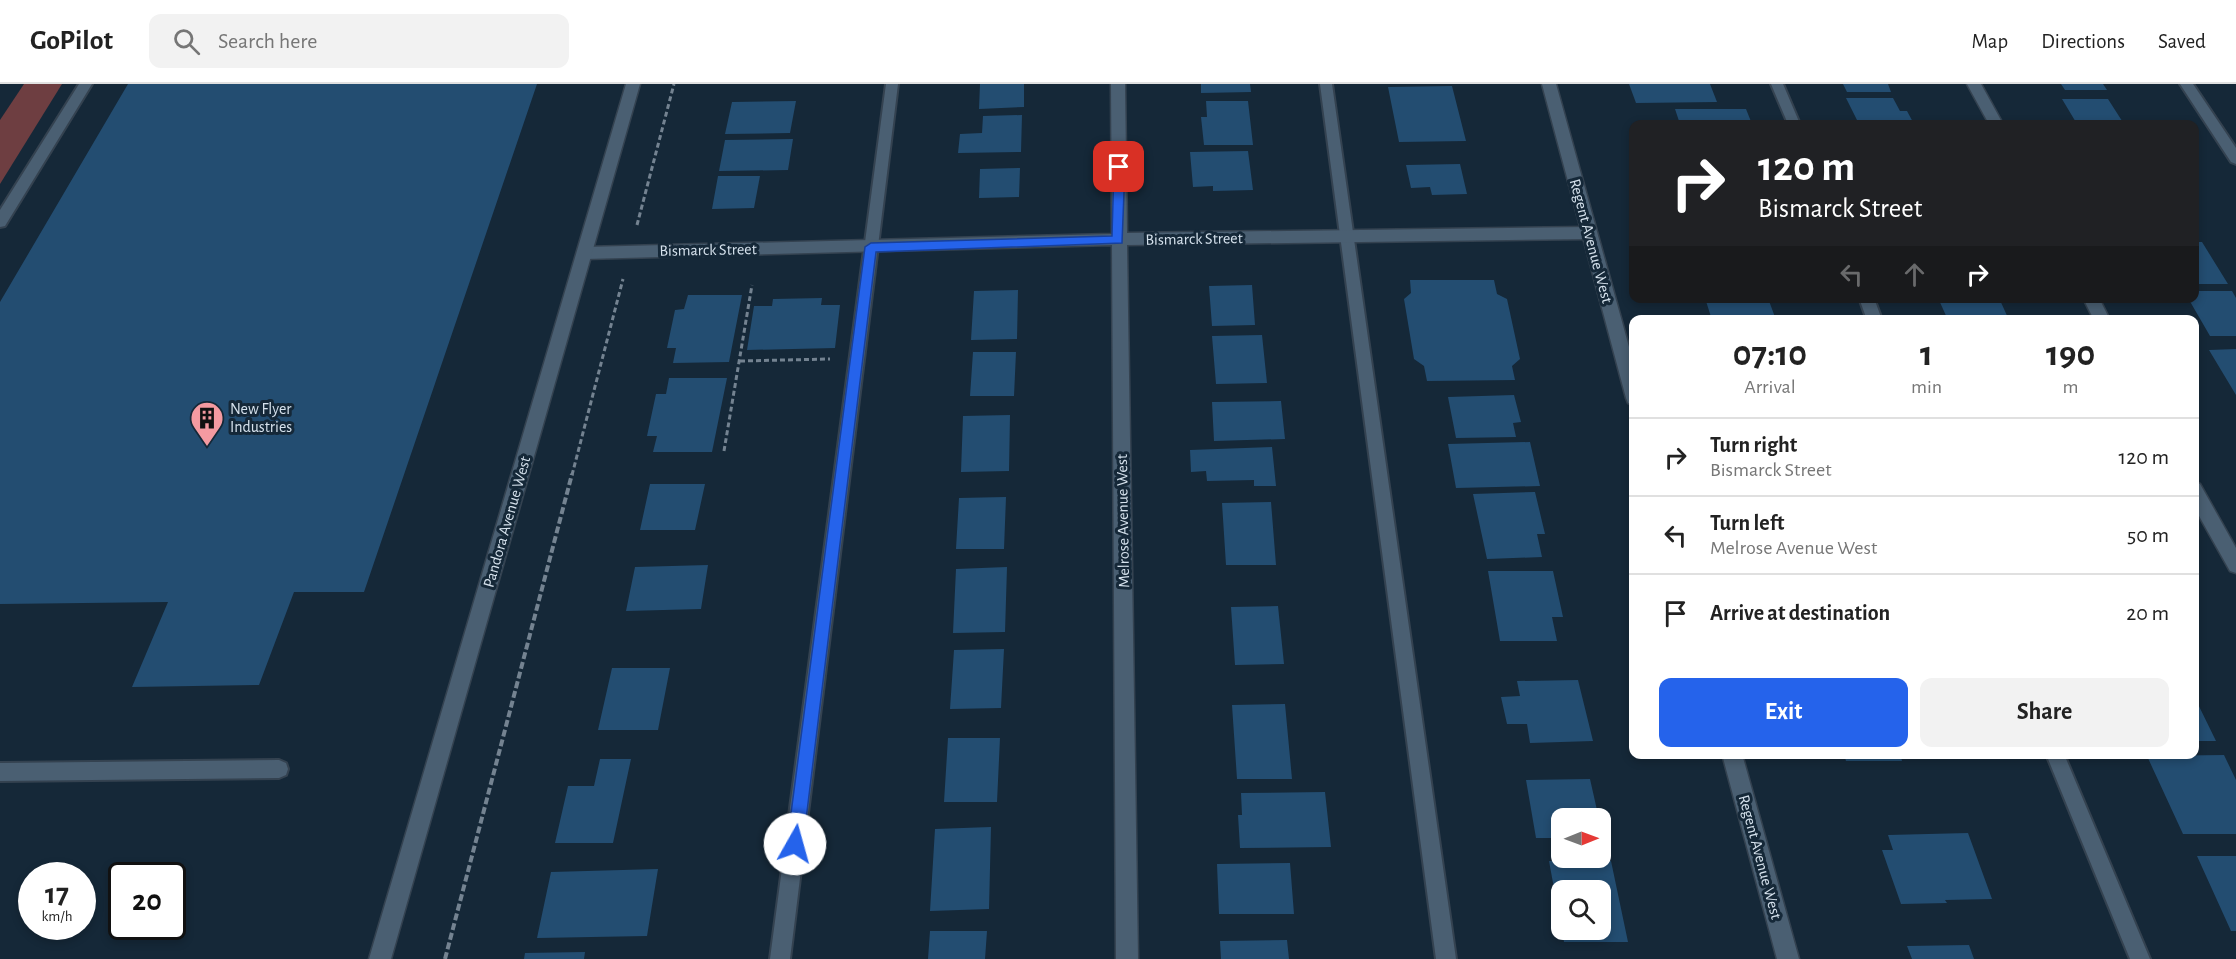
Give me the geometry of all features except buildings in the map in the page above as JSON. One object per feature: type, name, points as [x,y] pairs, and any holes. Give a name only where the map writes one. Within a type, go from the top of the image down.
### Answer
[{"type":"street","name":"Pandora Avenue West","points":[[380,959],[633,84]]},
{"type":"street","name":"Melrose Avenue West","points":[[1118,84],[1127,959]]},
{"type":"street","name":"Regent Avenue West","points":[[1548,84],[1629,380]]},
{"type":"street","points":[[1974,84],[1994,120]]},
{"type":"street","name":"Bismarck Street","points":[[585,253],[1118,240],[1588,233]]},
{"type":"street","points":[[2199,498],[2236,565]]},
{"type":"street","name":"Regent Avenue West","points":[[1733,759],[1788,959]]},
{"type":"lane","points":[[0,222],[86,84]]},
{"type":"lane","points":[[780,959],[892,84]]},
{"type":"lane","points":[[1326,84],[1446,959]]},
{"type":"lane","points":[[1777,84],[1792,120]]},
{"type":"lane","points":[[2186,84],[2236,159]]},
{"type":"lane","points":[[2057,759],[2140,959]]},
{"type":"lane","points":[[0,772],[279,769]]},
{"type":"path","points":[[445,959],[674,84]]},
{"type":"path","points":[[724,451],[752,285]]},
{"type":"path","points":[[740,361],[834,359]]},
{"type":"shaded area","points":[[24,84],[62,84],[0,184],[0,120]]},
{"type":"place","name":"New Flyer Industries","points":[[207,447]]},
{"type":"route","points":[[795,844],[871,247],[1118,240],[1119,167]]}]
